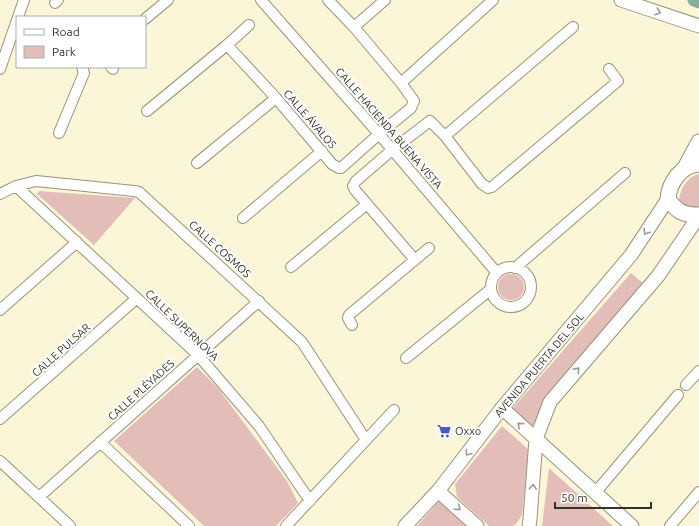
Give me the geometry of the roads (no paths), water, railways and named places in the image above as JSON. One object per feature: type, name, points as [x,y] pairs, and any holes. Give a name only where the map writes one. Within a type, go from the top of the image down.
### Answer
[{"type":"main road","points":[[699,142],[692,166],[674,179],[668,192],[668,199],[677,211],[683,214],[699,215]]},
{"type":"street","points":[[18,16],[24,0]]},
{"type":"street","name":"CALLE HACIENDA BUENA VISTA","points":[[261,0],[379,134],[497,273]]},
{"type":"street","points":[[328,0],[354,27],[413,98],[413,106],[379,134]]},
{"type":"street","points":[[354,27],[385,0]]},
{"type":"street","points":[[401,83],[493,0]]},
{"type":"street","points":[[621,0],[699,26]]},
{"type":"street","points":[[146,17],[166,1]]},
{"type":"street","points":[[0,69],[14,39],[16,25]]},
{"type":"street","points":[[147,111],[249,25]]},
{"type":"street","points":[[445,136],[574,27]]},
{"type":"street","name":"CALLE ÁVALOS","points":[[227,45],[276,98],[332,164],[341,168],[379,134]]},
{"type":"street","points":[[59,132],[84,73],[82,68]]},
{"type":"street","points":[[415,260],[355,190],[353,186],[356,181],[392,150],[430,121],[445,136],[482,184],[488,188],[495,186],[618,81],[610,69]]},
{"type":"street","points":[[197,163],[276,98]]},
{"type":"street","points":[[243,218],[322,151]]},
{"type":"street","points":[[515,268],[625,173]]},
{"type":"street","name":"CALLE COSMOS","points":[[0,194],[16,186],[36,181],[139,192],[302,342],[366,440]]},
{"type":"street","name":"CALLE SUPERNOVA","points":[[16,186],[198,354],[259,426],[310,501]]},
{"type":"street","name":"AVENIDA PUERTA DEL SOL","points":[[406,526],[438,491],[502,408],[631,255],[668,199]]},
{"type":"street","points":[[291,267],[367,204]]},
{"type":"street","points":[[527,524],[536,438],[550,402],[658,276],[699,215]]},
{"type":"street","points":[[0,310],[76,242]]},
{"type":"street","points":[[352,325],[348,318],[349,315],[429,248]]},
{"type":"street","points":[[506,268],[515,268],[521,270],[528,278],[530,290],[526,300],[516,306],[505,306],[496,300],[491,289],[492,280],[497,273],[506,268]]},
{"type":"street","points":[[406,358],[491,289]]},
{"type":"street","name":"CALLE PULSAR","points":[[0,419],[137,298]]},
{"type":"street","name":"CALLE PLÉYADES","points":[[39,496],[259,301]]},
{"type":"street","points":[[686,385],[699,371]]},
{"type":"street","points":[[595,493],[678,394]]},
{"type":"street","points":[[502,408],[632,526]]},
{"type":"street","points":[[286,526],[394,410]]},
{"type":"street","points":[[100,442],[189,526]]},
{"type":"street","points":[[0,462],[39,496],[70,526]]},
{"type":"street","points":[[438,491],[477,526]]},
{"type":"street","points":[[670,526],[699,492]]},
{"type":"waterway","points":[[694,0],[699,2]]},
{"type":"place","name":"Oxxo","points":[[444,431]]}]
